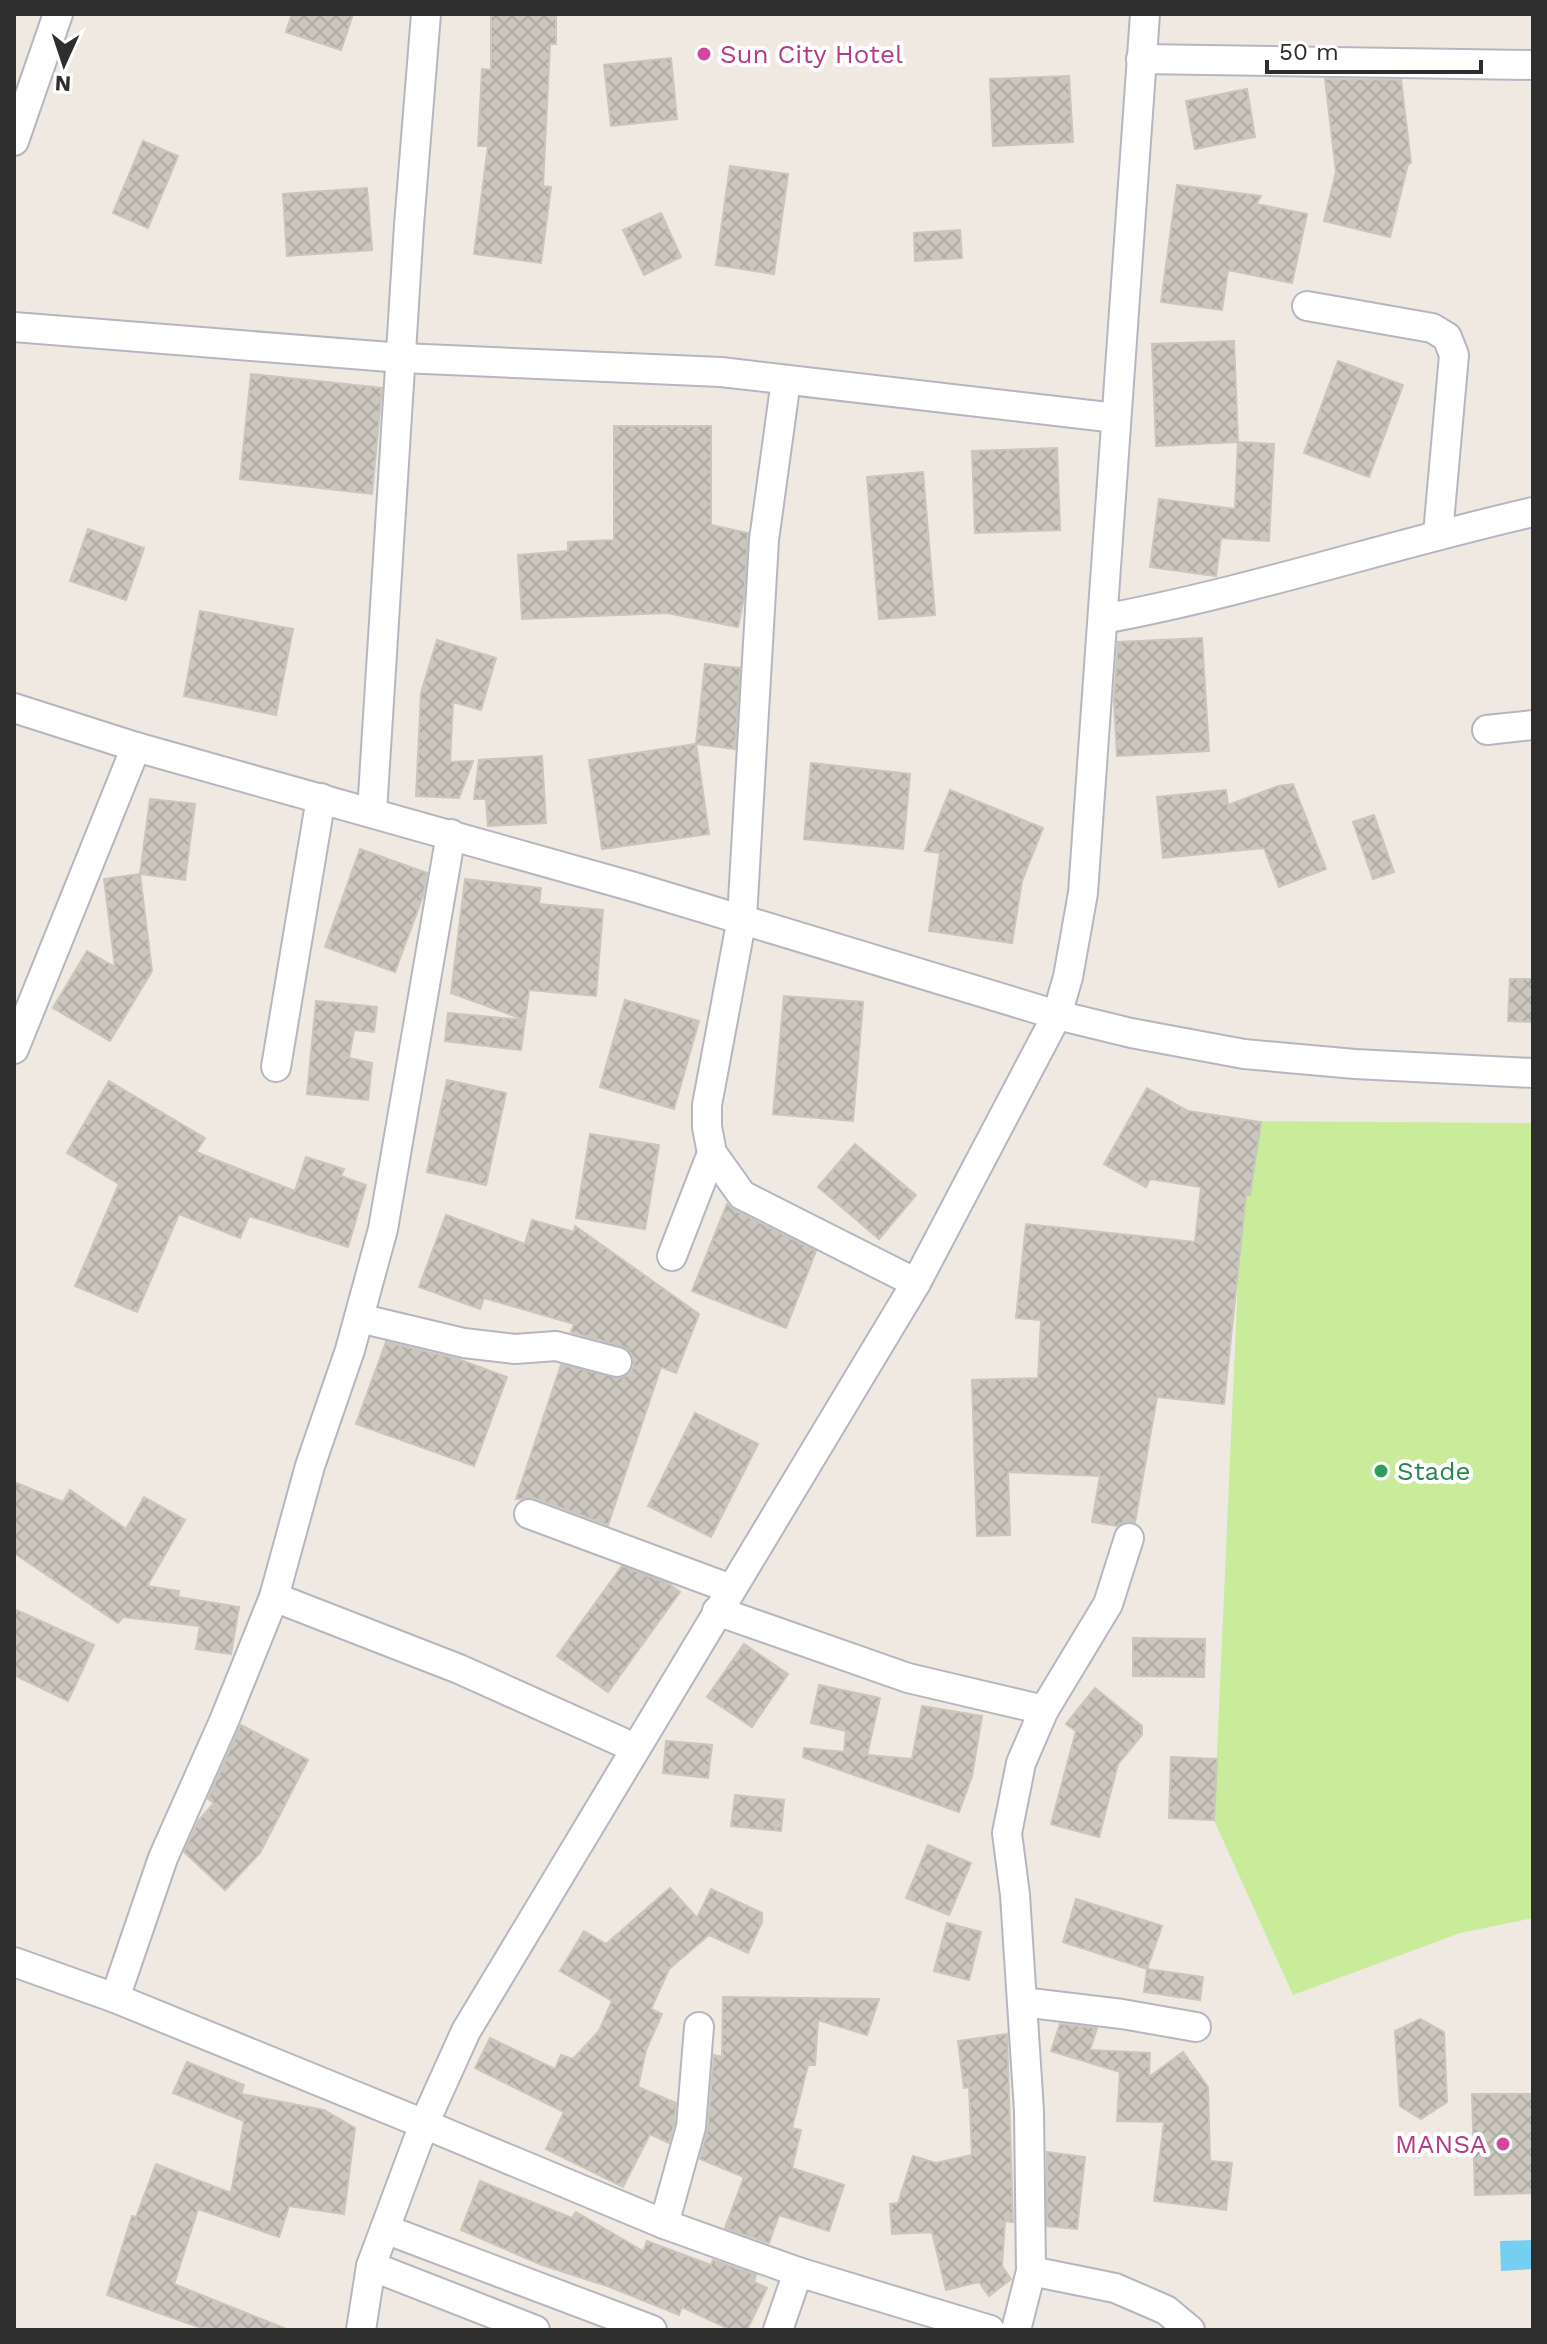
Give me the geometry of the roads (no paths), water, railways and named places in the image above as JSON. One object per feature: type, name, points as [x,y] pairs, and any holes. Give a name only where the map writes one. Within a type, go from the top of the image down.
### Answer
[{"type":"street","points":[[14,141],[24,85],[58,14]]},
{"type":"street","points":[[372,812],[409,225],[426,14]]},
{"type":"street","points":[[361,2330],[371,2266],[424,2124],[466,2031],[916,1283],[1057,1015],[1068,977],[1083,893],[1145,14]]},
{"type":"street","points":[[1141,59],[1533,65]]},
{"type":"street","points":[[1307,306],[1432,328],[1447,337],[1454,355],[1438,534]]},
{"type":"street","points":[[14,327],[402,358],[721,372],[1116,418]]},
{"type":"street","points":[[786,380],[764,540],[742,918],[707,1105],[707,1127],[712,1153],[742,1195],[916,1283]]},
{"type":"street","points":[[1103,619],[1175,605],[1438,534],[1533,512]]},
{"type":"street","points":[[14,708],[136,747],[742,918],[1057,1015],[1131,1033],[1244,1054],[1355,1064],[1533,1073]]},
{"type":"street","points":[[1487,730],[1533,725]]},
{"type":"street","points":[[14,1049],[136,747]]},
{"type":"street","points":[[276,1067],[321,798]]},
{"type":"street","points":[[115,1998],[163,1858],[224,1721],[274,1597],[310,1466],[359,1318],[383,1229],[451,834]]},
{"type":"street","points":[[672,1256],[712,1153]]},
{"type":"street","points":[[359,1318],[464,1343],[515,1349],[556,1346],[617,1362]]},
{"type":"street","points":[[529,1514],[908,1678],[1044,1710]]},
{"type":"street","points":[[1016,2330],[1031,2271],[1029,2111],[1015,1895],[1007,1833],[1021,1763],[1044,1710],[1108,1604],[1129,1538]]},
{"type":"street","points":[[274,1597],[459,1669],[635,1748]]},
{"type":"street","points":[[14,1962],[115,1998],[664,2224],[798,2272],[990,2330]]},
{"type":"street","points":[[1022,2002],[1196,2027]]},
{"type":"street","points":[[664,2224],[691,2127],[699,2027]]},
{"type":"street","points":[[385,2229],[652,2330]]},
{"type":"street","points":[[371,2266],[535,2330]]},
{"type":"street","points":[[1031,2271],[1115,2288],[1166,2310],[1190,2330]]},
{"type":"street","points":[[778,2330],[798,2272]]},
{"type":"water","points":[[1533,2240],[1533,2269],[1501,2271],[1500,2241]]},
{"type":"place","name":"Sun City Hotel","points":[[704,54]]},
{"type":"place","name":"Stade","points":[[1381,1471]]},
{"type":"place","name":"MANSA","points":[[1503,2144]]}]
